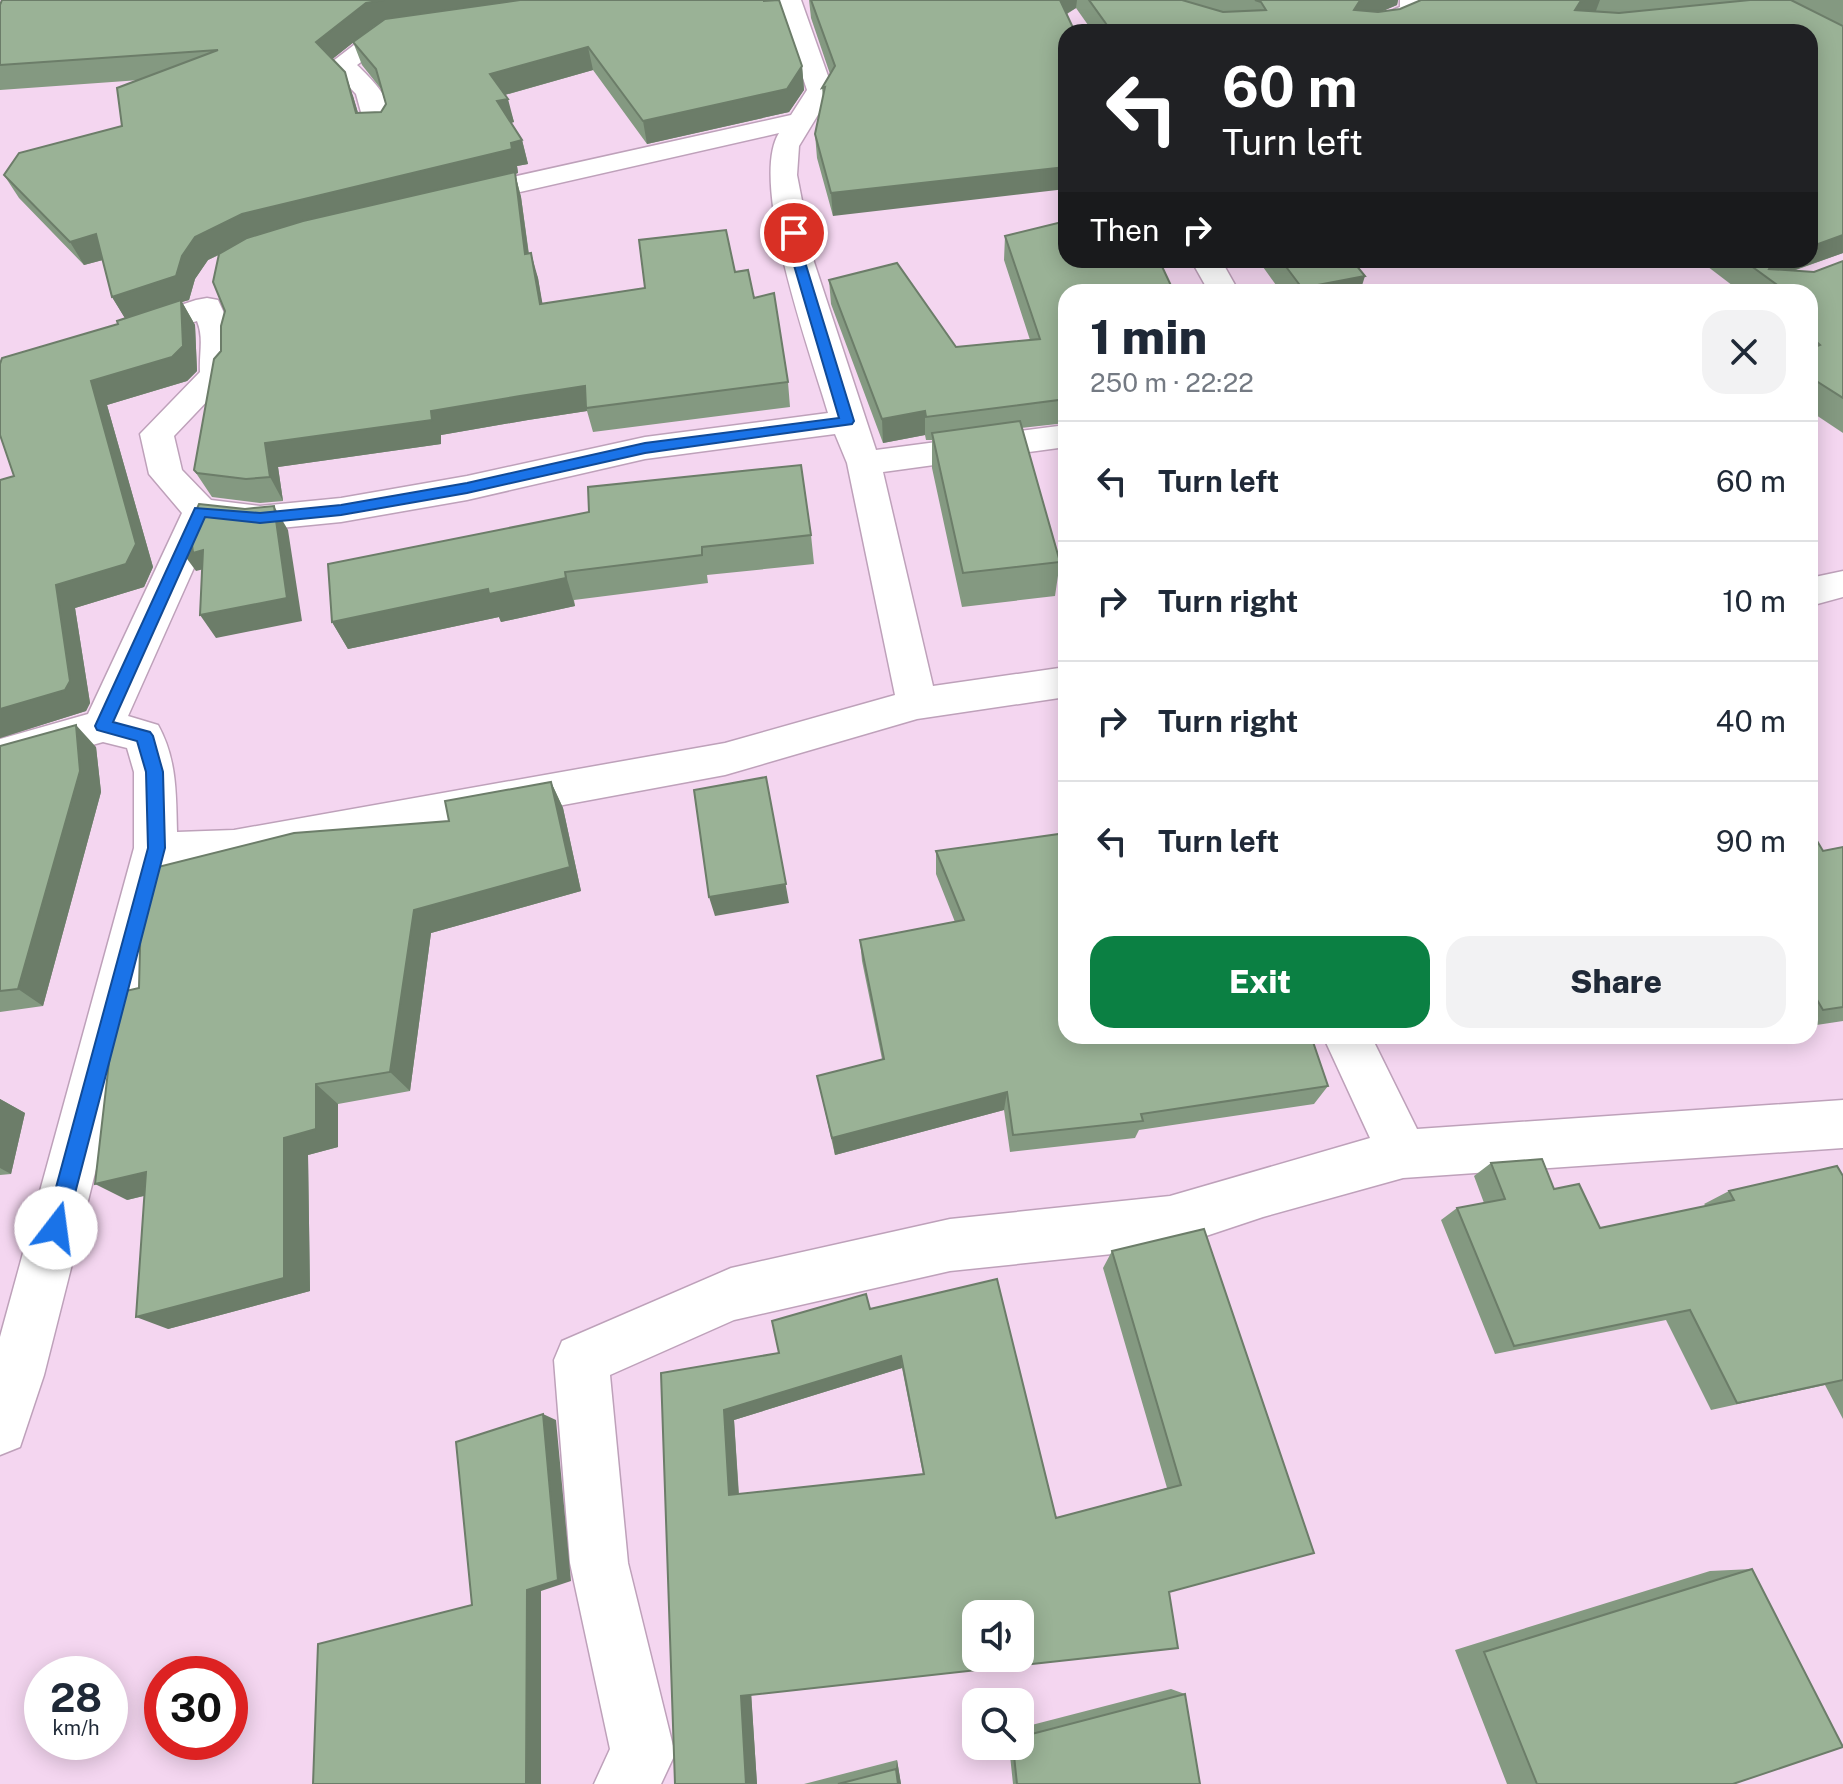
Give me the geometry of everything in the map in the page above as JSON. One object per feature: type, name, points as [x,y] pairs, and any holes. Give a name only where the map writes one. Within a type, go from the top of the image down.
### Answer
[{"type":"street","points":[[789,0],[820,90],[785,146],[783,175],[799,262],[847,421],[864,463],[917,704]]},
{"type":"street","points":[[1381,24],[1409,12],[1415,6],[1412,0]]},
{"type":"street","points":[[377,128],[377,103],[367,88],[341,65],[385,33],[429,27]]},
{"type":"street","points":[[431,204],[553,174],[804,120]]},
{"type":"street","points":[[104,341],[211,292],[219,337],[215,350],[216,375],[157,434],[166,474],[201,511],[260,518],[341,510],[467,488],[645,448],[847,421]]},
{"type":"street","points":[[864,463],[1058,437]]},
{"type":"street","points":[[103,726],[201,511]]},
{"type":"street","points":[[1818,590],[1843,584]]},
{"type":"street","points":[[156,848],[193,852],[234,848],[725,759],[917,704],[1058,683]]},
{"type":"street","points":[[0,755],[103,726],[144,736],[155,772],[156,848],[17,1375],[0,1427]]},
{"type":"street","points":[[1351,1044],[1403,1154]]},
{"type":"street","points":[[626,1784],[643,1754],[599,1563],[581,1360],[731,1294],[950,1245],[1170,1222],[1263,1192],[1403,1154],[1843,1124]]},
{"type":"building","points":[[2,0],[384,0],[366,3],[316,42],[345,72],[356,113],[381,112],[386,104],[376,69],[353,42],[385,19],[520,0],[779,0],[802,66],[787,89],[643,121],[588,47],[490,74],[508,99],[497,101],[522,140],[511,143],[512,149],[242,214],[195,237],[182,256],[176,276],[112,297],[96,234],[70,242],[4,175],[19,153],[122,126],[117,88],[218,50],[0,65]]},
{"type":"building","points":[[811,0],[1060,0],[1071,24],[1058,24],[1058,168],[831,193],[815,134],[825,87],[822,88],[835,66]]},
{"type":"building","points":[[1089,0],[1182,0],[1223,12],[1266,10],[1261,2],[1255,0],[1363,0],[1354,10],[1378,12],[1400,9],[1421,0],[1585,0],[1575,10],[1619,13],[1750,0],[1791,0],[1843,26],[1843,235],[1818,244],[1818,24],[1106,24]]},
{"type":"building","points":[[515,172],[525,254],[531,253],[540,304],[645,288],[639,240],[726,230],[735,272],[748,270],[754,298],[774,293],[788,382],[586,408],[585,386],[431,411],[432,420],[265,443],[270,477],[246,479],[197,473],[194,470],[214,359],[221,351],[221,326],[225,311],[213,282],[219,254],[247,238],[303,221]]},
{"type":"building","points":[[1058,223],[1058,268],[1163,268],[1170,284],[1058,284],[1058,400],[926,417],[925,411],[882,419],[829,280],[897,263],[956,347],[1040,339],[1005,236]]},
{"type":"building","points":[[1843,261],[1843,398],[1818,382],[1818,284],[1776,284],[1754,268],[1814,272]]},
{"type":"building","points":[[1287,268],[1358,268],[1365,276],[1323,284],[1299,284]]},
{"type":"building","points":[[181,300],[183,346],[172,357],[91,381],[136,544],[126,564],[56,585],[70,681],[65,690],[0,709],[0,480],[14,476],[0,435],[2,358],[118,324],[117,321]]},
{"type":"building","points":[[1020,421],[1058,562],[963,573],[932,433]]},
{"type":"building","points":[[801,465],[811,535],[702,547],[702,555],[565,572],[566,578],[489,594],[488,589],[332,622],[328,564],[589,512],[588,487]]},
{"type":"building","points":[[199,504],[245,509],[274,506],[287,598],[200,615],[203,550],[193,553],[192,544],[179,548]]},
{"type":"building","points":[[76,725],[80,771],[18,989],[0,991],[0,746]]},
{"type":"building","points":[[766,777],[786,884],[709,897],[694,790]]},
{"type":"building","points":[[551,782],[570,867],[414,910],[390,1072],[316,1084],[316,1129],[284,1138],[284,1278],[136,1317],[146,1172],[95,1184],[117,993],[139,988],[142,871],[294,833],[449,821],[445,801]]},
{"type":"building","points":[[1058,834],[1058,1044],[1314,1044],[1328,1086],[1141,1114],[1143,1121],[1013,1135],[1007,1092],[832,1138],[817,1076],[884,1059],[860,940],[964,920],[936,851]]},
{"type":"building","points":[[1818,843],[1823,851],[1843,847],[1843,1007],[1823,1010],[1818,1001]]},
{"type":"building","points":[[1542,1159],[1554,1189],[1579,1184],[1600,1228],[1734,1200],[1729,1191],[1837,1166],[1843,1176],[1843,1380],[1737,1403],[1690,1310],[1514,1346],[1457,1208],[1505,1199],[1491,1163]]},
{"type":"building","points":[[1204,1229],[1314,1553],[1169,1592],[1178,1648],[1034,1664],[1034,1600],[962,1600],[962,1672],[741,1696],[746,1784],[675,1784],[661,1373],[779,1353],[772,1321],[866,1294],[870,1309],[997,1279],[1056,1518],[1181,1485],[1112,1251]],"holes":[[[901,1356],[924,1474],[729,1495],[724,1410]]]},
{"type":"building","points":[[543,1414],[558,1580],[527,1590],[526,1784],[313,1784],[318,1644],[472,1605],[456,1442]]},
{"type":"building","points":[[1752,1569],[1843,1747],[1733,1784],[1537,1784],[1484,1652]]},
{"type":"building","points":[[1185,1694],[1200,1784],[1017,1784],[1014,1760],[1034,1760],[1034,1733]]},
{"type":"building","points":[[896,1769],[898,1784],[838,1784]]},
{"type":"route","points":[[56,1228],[156,848],[155,772],[144,736],[103,726],[201,511],[260,518],[341,510],[467,488],[645,448],[847,421],[799,262],[794,233]]}]
